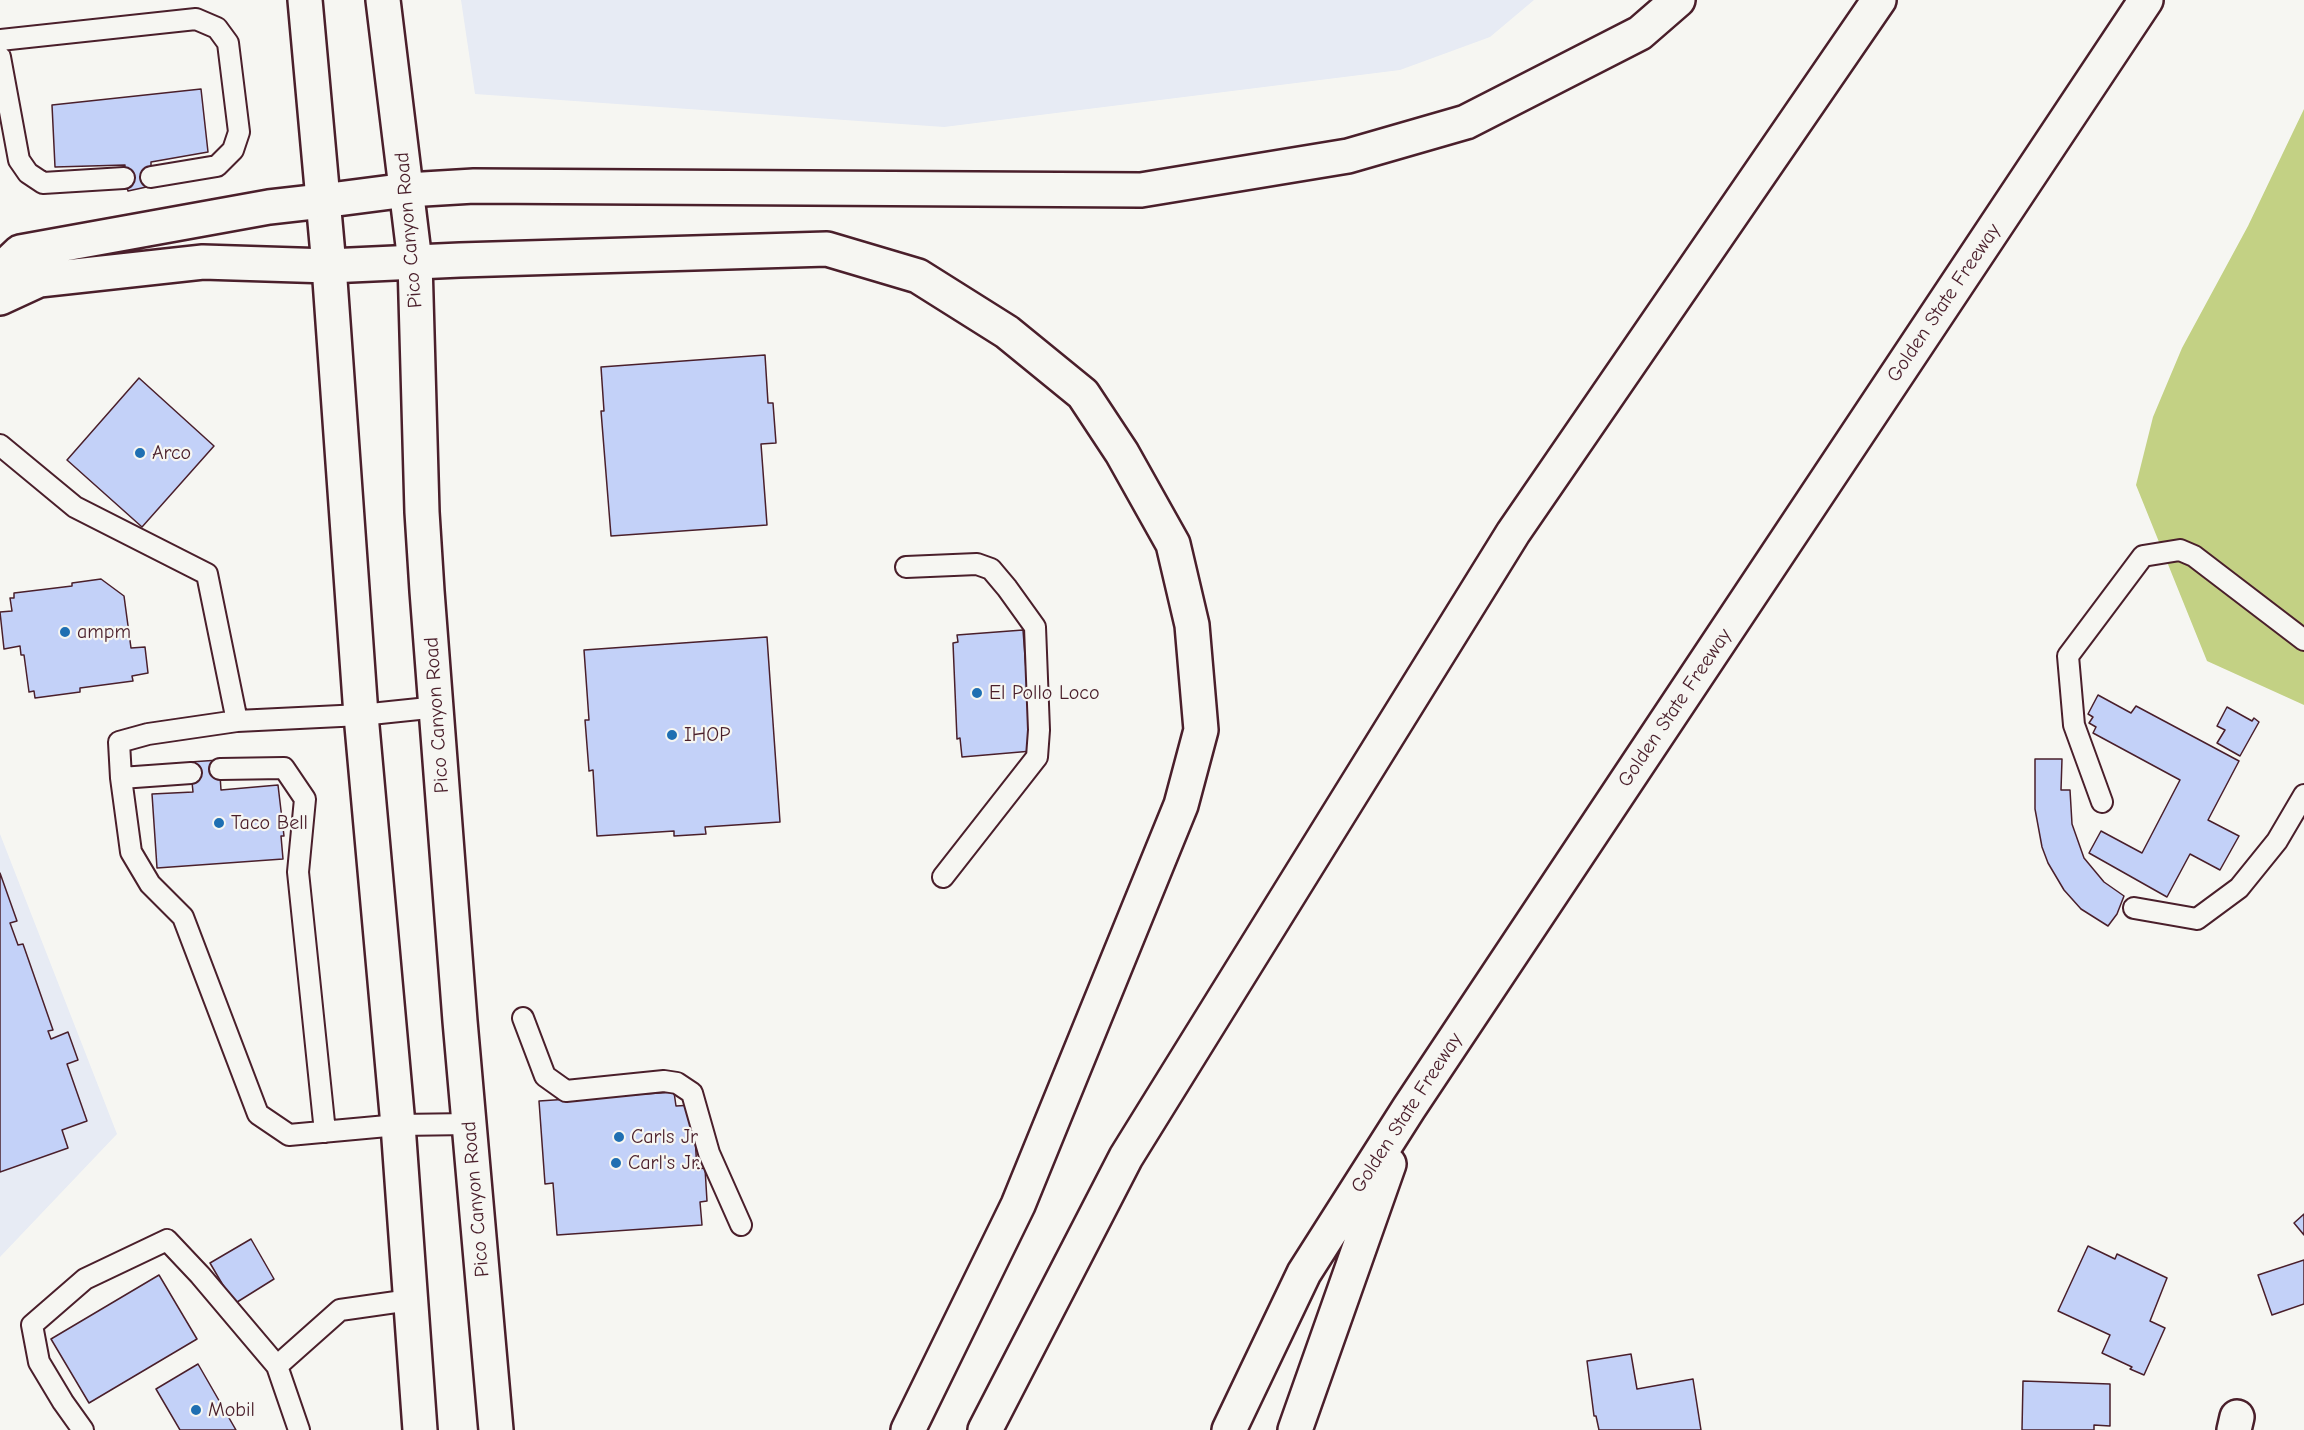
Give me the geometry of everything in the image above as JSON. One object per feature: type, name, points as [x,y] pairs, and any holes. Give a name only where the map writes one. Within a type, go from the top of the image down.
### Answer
[{"type":"main road","points":[[305,0],[329,266],[361,715],[398,1125],[420,1430]]},
{"type":"main road","name":"Pico Canyon Road","points":[[383,0],[415,262],[422,512],[459,1009],[496,1430]]},
{"type":"main road","points":[[0,271],[20,252],[269,207],[407,190],[486,186],[1141,190],[1348,156],[1466,122],[1640,33],[1678,0]]},
{"type":"main road","points":[[985,1430],[1126,1157],[1501,553],[1879,0]]},
{"type":"main road","name":"Golden State Freeway","points":[[1229,1430],[1304,1273],[1409,1108],[2146,0]]},
{"type":"main road","points":[[0,298],[39,280],[203,262],[329,266],[827,249],[918,276],[1008,332],[1083,394],[1122,453],[1173,544],[1192,624],[1201,730],[1181,805],[1018,1205],[908,1430]]},
{"type":"main road","points":[[1295,1430],[1409,1108]]},
{"type":"lane","points":[[0,40],[196,19],[217,28],[228,43],[239,132],[233,150],[218,166],[151,177]]},
{"type":"lane","points":[[0,57],[19,160],[28,173],[43,183],[124,178]]},
{"type":"lane","points":[[0,446],[75,507],[207,574],[237,721]]},
{"type":"lane","points":[[2102,802],[2074,725],[2068,656],[2143,556],[2180,550],[2194,556],[2304,640]]},
{"type":"lane","points":[[906,567],[977,564],[991,569],[1035,627],[1040,730],[1037,757],[943,877]]},
{"type":"lane","points":[[438,707],[361,715],[237,721],[148,734],[120,742],[121,778],[131,852],[150,884],[183,917],[258,1114],[290,1135],[398,1125],[470,1124]]},
{"type":"lane","points":[[220,769],[284,768],[305,799],[298,872],[325,1132]]},
{"type":"lane","points":[[121,778],[191,773]]},
{"type":"lane","points":[[2134,908],[2197,919],[2239,888],[2277,841],[2304,795]]},
{"type":"lane","points":[[524,1018],[544,1076],[566,1091],[664,1081],[677,1083],[692,1093],[709,1153],[741,1225]]},
{"type":"lane","points":[[83,1430],[39,1362],[32,1325],[85,1279],[167,1240],[200,1275],[277,1366],[299,1430]]},
{"type":"lane","points":[[277,1366],[340,1310],[410,1300]]},
{"type":"shaded area","points":[[461,0],[1534,0],[1490,37],[1400,70],[944,127],[475,94]]},
{"type":"shaded area","points":[[0,834],[117,1134],[0,1257]]},
{"type":"green space","points":[[2304,109],[2304,705],[2207,661],[2136,485],[2153,417],[2182,348],[2248,226]]},
{"type":"building","points":[[201,89],[208,152],[151,162],[151,186],[128,191],[124,178],[125,165],[55,167],[52,105]]},
{"type":"building","points":[[765,355],[768,403],[773,403],[776,443],[761,444],[767,525],[611,536],[601,411],[604,411],[601,367]]},
{"type":"building","name":"Arco","points":[[139,378],[214,446],[142,527],[67,460]]},
{"type":"building","name":"ampm","points":[[101,579],[124,596],[131,648],[145,647],[148,673],[132,676],[133,681],[80,688],[80,692],[35,698],[34,691],[29,692],[24,655],[21,655],[20,646],[4,649],[0,612],[12,611],[10,598],[14,598],[14,593],[72,586],[72,583]]},
{"type":"building","points":[[1023,630],[1026,670],[1031,670],[1032,751],[962,757],[960,738],[957,739],[953,643],[958,642],[957,635]]},
{"type":"building","points":[[767,637],[780,822],[705,827],[706,834],[674,836],[674,831],[597,836],[593,770],[589,771],[585,720],[589,720],[584,650]]},
{"type":"building","points":[[2098,695],[2131,713],[2136,706],[2239,761],[2208,820],[2239,836],[2220,870],[2190,854],[2167,897],[2089,853],[2101,831],[2142,853],[2180,780],[2093,733],[2096,727],[2089,723],[2093,717],[2088,714]]},
{"type":"building","points":[[2227,707],[2252,721],[2254,718],[2259,722],[2240,756],[2217,743],[2225,730],[2217,726]]},
{"type":"building","points":[[2035,759],[2062,759],[2061,790],[2070,790],[2072,824],[2084,858],[2104,882],[2124,896],[2117,914],[2108,926],[2081,909],[2064,890],[2048,863],[2042,847],[2035,809]]},
{"type":"building","name":"Taco Bell","points":[[219,760],[221,790],[278,785],[284,836],[281,836],[283,859],[157,868],[152,794],[193,792],[190,762]]},
{"type":"building","points":[[0,873],[17,921],[10,923],[18,945],[23,944],[53,1030],[48,1031],[51,1039],[68,1032],[78,1060],[67,1064],[87,1121],[62,1130],[68,1148],[0,1172]]},
{"type":"building","name":"Carls Jr","points":[[674,1092],[676,1106],[693,1105],[697,1169],[705,1168],[707,1201],[700,1202],[702,1225],[557,1235],[553,1183],[545,1184],[539,1101]]},
{"type":"building","points":[[2304,1214],[2304,1235],[2294,1223]]},
{"type":"building","points":[[251,1239],[274,1279],[234,1304],[210,1263]]},
{"type":"building","points":[[2088,1246],[2115,1259],[2117,1254],[2167,1278],[2150,1321],[2165,1328],[2144,1375],[2102,1353],[2110,1335],[2058,1311]]},
{"type":"building","points":[[2304,1260],[2304,1304],[2272,1315],[2258,1275]]},
{"type":"building","points":[[159,1275],[197,1339],[89,1403],[51,1339]]},
{"type":"building","points":[[1631,1354],[1637,1389],[1693,1379],[1701,1430],[1599,1430],[1596,1416],[1594,1416],[1587,1361]]},
{"type":"building","name":"Mobil","points":[[198,1364],[236,1430],[180,1430],[156,1389]]},
{"type":"building","points":[[2023,1381],[2110,1384],[2110,1426],[2094,1425],[2094,1430],[2022,1430]]},
{"type":"place","name":"Arco","points":[[140,453]]},
{"type":"place","name":"ampm","points":[[65,632]]},
{"type":"place","name":"El Pollo Loco","points":[[977,693]]},
{"type":"place","name":"IHOP","points":[[672,735]]},
{"type":"place","name":"Taco Bell","points":[[219,823]]},
{"type":"place","name":"Carls Jr","points":[[619,1137]]},
{"type":"place","name":"Carl's Jr.","points":[[616,1163]]},
{"type":"place","name":"Mobil","points":[[196,1410]]}]
